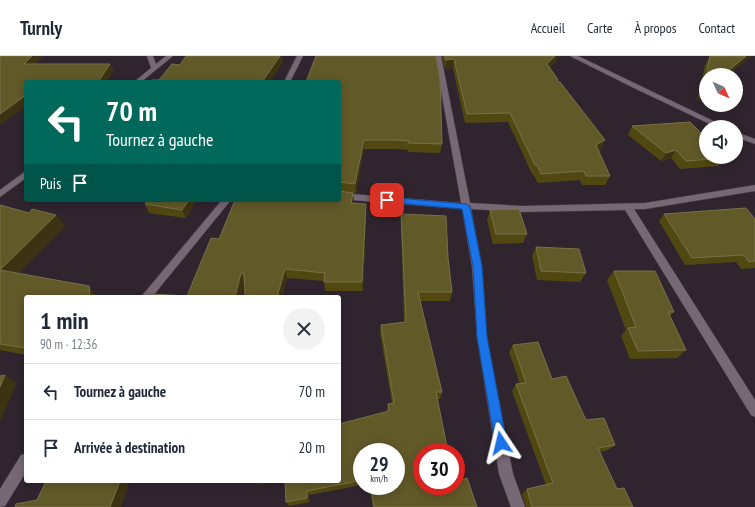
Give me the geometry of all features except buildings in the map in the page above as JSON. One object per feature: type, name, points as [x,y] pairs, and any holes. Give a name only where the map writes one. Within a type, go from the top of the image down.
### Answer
[{"type":"street","points":[[150,56],[154,68]]},
{"type":"street","points":[[139,80],[170,56]]},
{"type":"street","points":[[288,80],[300,56]]},
{"type":"street","points":[[438,56],[478,266],[484,345],[506,474],[518,507]]},
{"type":"street","points":[[573,56],[707,120]]},
{"type":"street","points":[[743,137],[755,142]]},
{"type":"street","points":[[0,194],[24,176]]},
{"type":"street","points":[[341,196],[523,209],[644,206],[755,188]]},
{"type":"street","points":[[148,295],[226,202]]},
{"type":"street","points":[[627,206],[755,411]]},
{"type":"street","points":[[0,501],[24,463]]},
{"type":"route","points":[[387,200],[466,206],[478,266],[482,337],[501,443]]}]
